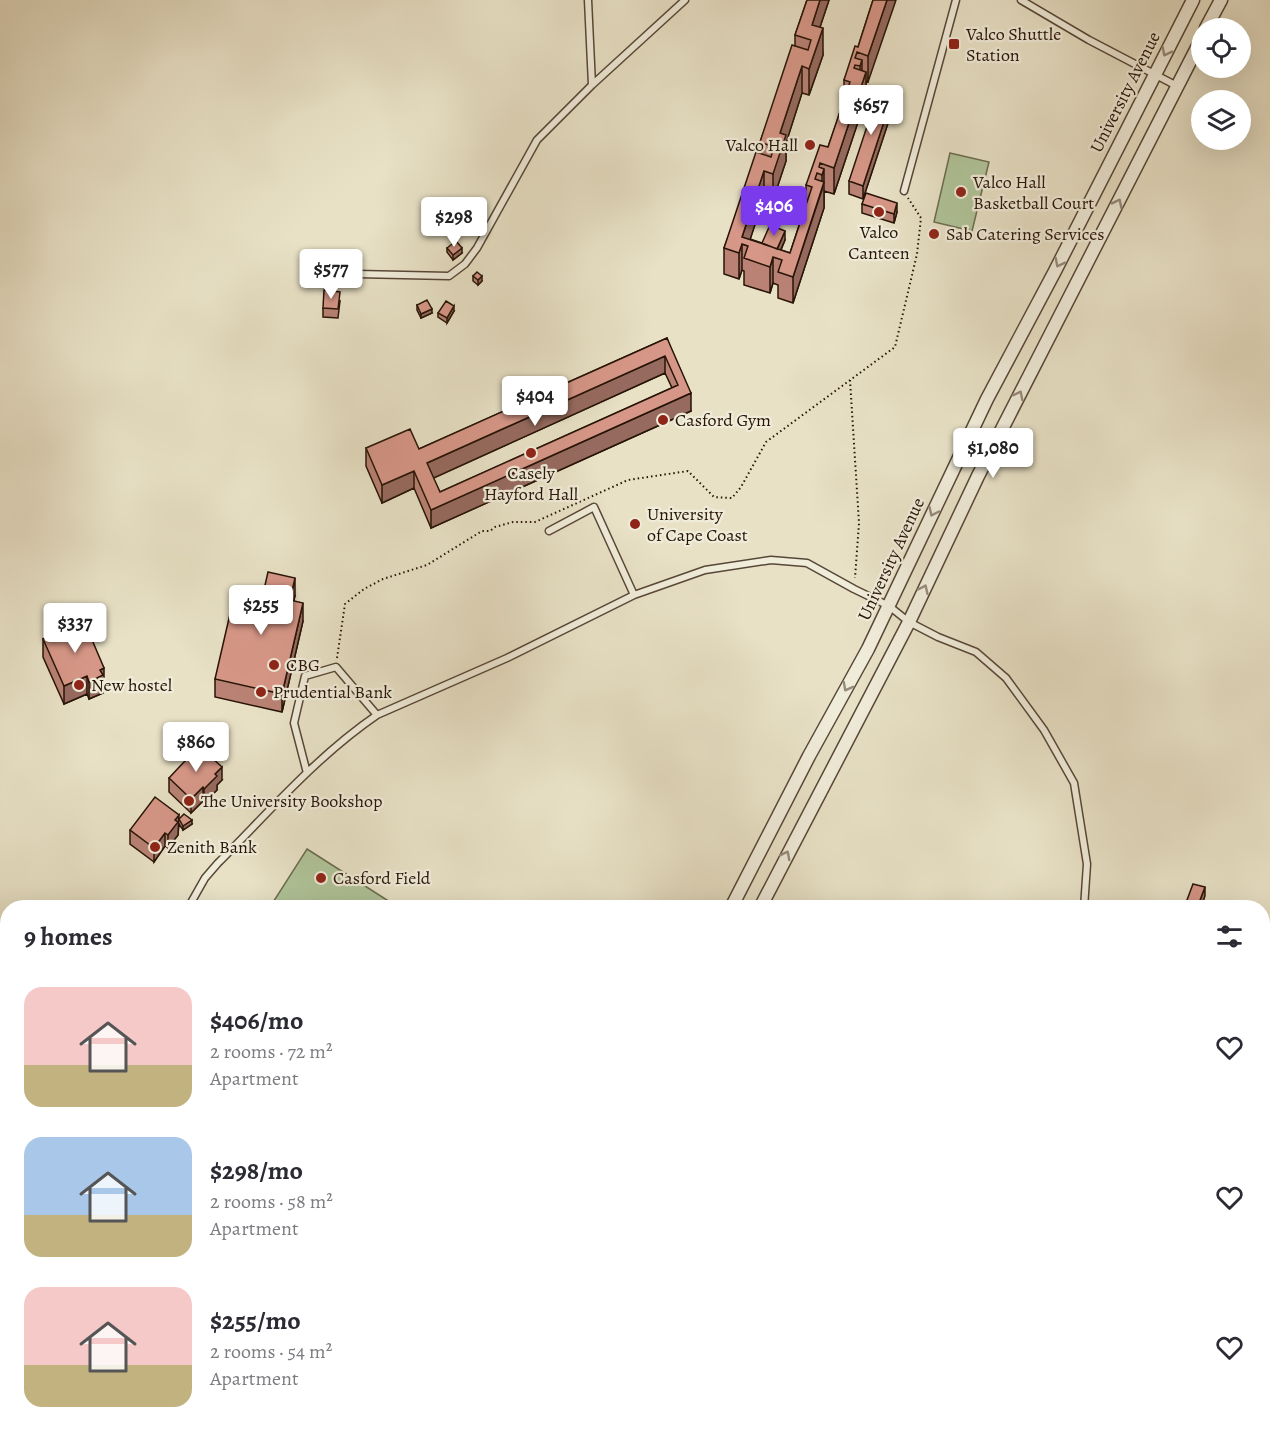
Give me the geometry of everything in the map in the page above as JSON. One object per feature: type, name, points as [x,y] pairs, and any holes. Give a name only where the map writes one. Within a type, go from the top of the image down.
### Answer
[{"type":"street","name":"University Avenue","points":[[735,900],[889,606],[987,399],[1193,0]]},
{"type":"street","points":[[1211,18],[1221,0]]},
{"type":"street","points":[[764,900],[909,622],[978,476],[1191,59]]},
{"type":"lane","points":[[588,0],[592,85]]},
{"type":"lane","points":[[357,274],[449,276],[465,264],[477,248],[537,140],[592,85],[685,0]]},
{"type":"lane","points":[[904,190],[956,0]]},
{"type":"lane","points":[[1021,0],[1177,86]]},
{"type":"lane","points":[[549,531],[594,507],[634,595]]},
{"type":"lane","points":[[193,900],[218,863],[307,773],[360,726],[377,715],[507,658],[634,595],[705,570],[771,560],[807,563],[889,606],[909,622],[938,637],[976,652],[1006,678],[1044,730],[1074,783],[1086,864],[1084,900]]},
{"type":"lane","points":[[307,773],[294,723],[305,676],[336,667],[377,715]]},
{"type":"path","points":[[336,667],[345,604],[364,589],[374,586],[383,579],[427,565],[482,531],[490,531],[495,527],[513,522],[535,522],[628,480],[688,471],[714,497],[732,498],[741,487],[766,442],[895,347],[917,254],[921,218],[904,190]]},
{"type":"path","points":[[850,380],[859,524],[854,589]]},
{"type":"green space","name":"Valco Hall Basketball Court","points":[[950,153],[989,162],[972,231],[934,222]]},
{"type":"green space","name":"Casford Field","points":[[307,849],[387,900],[274,900]]},
{"type":"building","points":[[807,0],[820,0],[812,25],[823,28],[809,69],[802,66],[780,133],[786,135],[773,174],[764,171],[742,237],[790,253],[812,187],[806,185],[820,145],[828,147],[850,82],[844,80],[855,46],[858,47],[873,0],[887,0],[868,56],[857,52],[855,58],[862,60],[860,66],[855,65],[854,68],[866,72],[834,168],[820,163],[819,167],[824,169],[822,175],[817,173],[815,179],[824,182],[793,277],[778,272],[782,260],[773,257],[770,267],[744,258],[748,246],[742,244],[739,253],[724,248],[756,152],[771,157],[774,147],[760,142],[792,45],[808,50],[811,40],[795,35]]},
{"type":"building","points":[[880,87],[894,91],[863,186],[849,181]]},
{"type":"building","points":[[866,193],[897,203],[894,214],[862,204]]},
{"type":"building","points":[[770,225],[785,231],[777,249],[762,243]]},
{"type":"building","points":[[456,241],[462,248],[453,255],[447,248]]},
{"type":"building","points":[[477,272],[482,276],[478,280],[473,276]]},
{"type":"building","points":[[324,290],[340,292],[338,309],[323,308]]},
{"type":"building","points":[[427,300],[432,309],[421,314],[417,305]]},
{"type":"building","points":[[446,301],[454,306],[447,318],[438,313]]},
{"type":"building","points":[[667,338],[691,393],[431,510],[414,471],[382,485],[366,448],[410,429],[419,449]],"holes":[[[665,356],[678,385],[440,492],[427,463]]]},
{"type":"building","points":[[268,572],[295,578],[290,600],[303,603],[282,694],[215,679],[236,588],[263,594]]},
{"type":"building","points":[[84,621],[104,668],[100,670],[103,675],[89,682],[87,676],[64,686],[43,639]]},
{"type":"building","points":[[199,746],[222,767],[215,774],[217,776],[191,799],[169,778]]},
{"type":"building","points":[[155,797],[179,815],[175,820],[178,822],[168,835],[165,833],[154,848],[130,830]]},
{"type":"building","points":[[184,814],[192,820],[183,826],[179,819]]},
{"type":"building","points":[[1193,884],[1205,887],[1200,900],[1187,900]]},
{"type":"place","name":"Valco Shuttle Station","points":[[954,44]]},
{"type":"place","name":"Valco Hall","points":[[810,145]]},
{"type":"place","name":"Valco Hall Basketball Court","points":[[961,192]]},
{"type":"place","name":"Valco Canteen","points":[[879,212]]},
{"type":"place","name":"Sab Catering Services","points":[[934,234]]},
{"type":"place","name":"Casford Gym","points":[[663,420]]},
{"type":"place","name":"Casely Hayford Hall","points":[[531,453]]},
{"type":"place","name":"University of Cape Coast","points":[[635,524]]},
{"type":"place","name":"CBG","points":[[274,665]]},
{"type":"place","name":"New hostel","points":[[79,685]]},
{"type":"place","name":"Prudential Bank","points":[[261,692]]},
{"type":"place","name":"The University Bookshop","points":[[189,801]]},
{"type":"place","name":"Zenith Bank","points":[[155,847]]},
{"type":"place","name":"Casford Field","points":[[321,878]]}]
